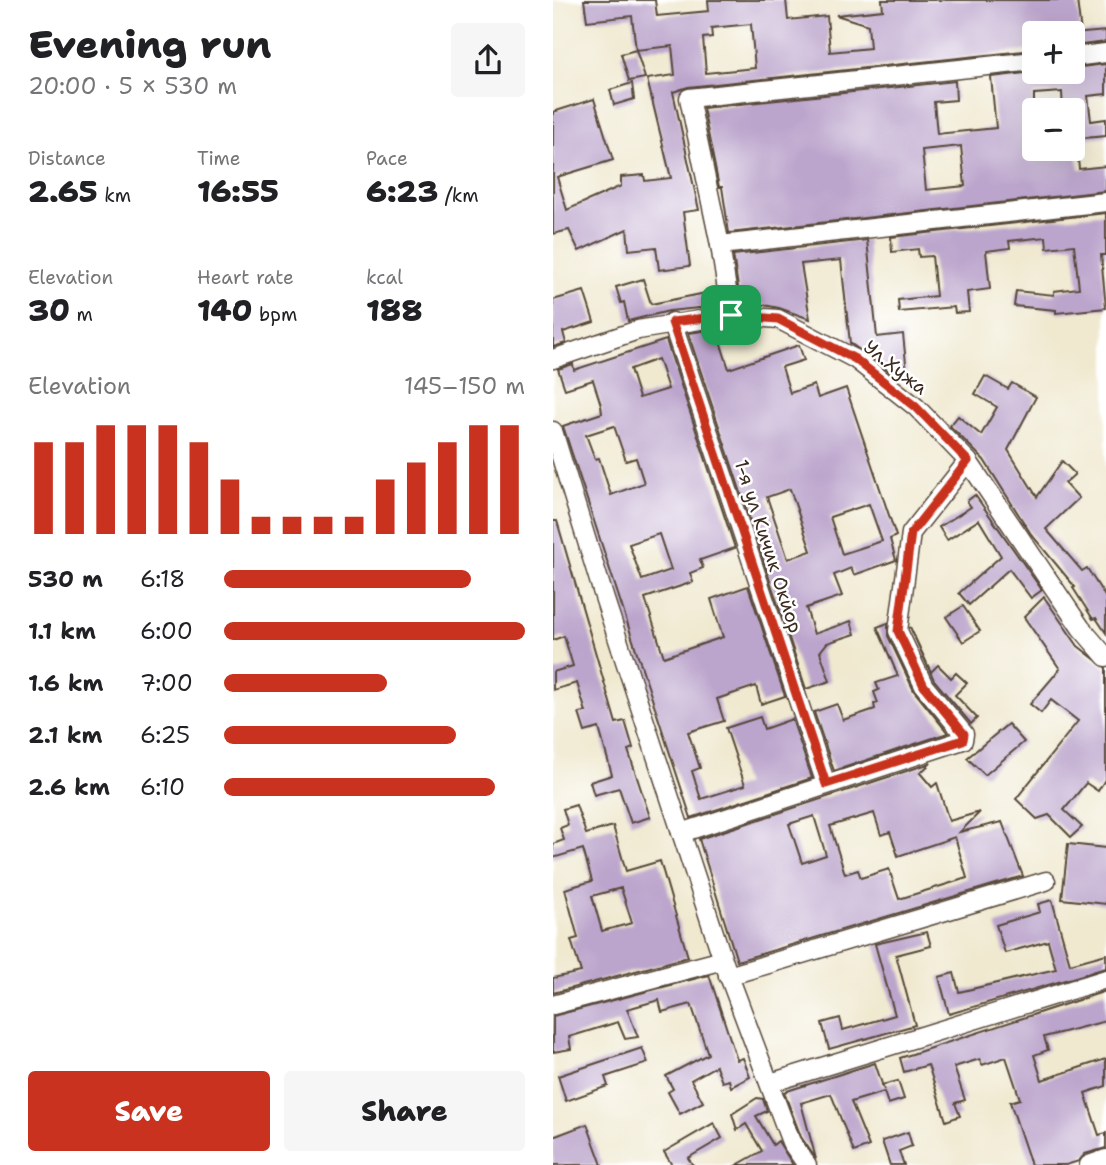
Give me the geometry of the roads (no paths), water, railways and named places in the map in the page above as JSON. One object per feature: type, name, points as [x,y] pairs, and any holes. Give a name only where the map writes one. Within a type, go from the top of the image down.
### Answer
[{"type":"street","points":[[1085,56],[1106,54]]},
{"type":"street","points":[[731,315],[720,245],[689,98],[1022,62]]},
{"type":"street","points":[[720,245],[1106,202]]},
{"type":"street","name":"Ул.Хужа","points":[[553,359],[672,322],[731,315],[778,319],[855,359],[916,407],[968,461],[1081,628],[1106,657]]},
{"type":"street","name":"1-я ул Кичик Окйор","points":[[672,322],[826,784]]},
{"type":"street","points":[[553,431],[726,968],[792,1142],[807,1165]]},
{"type":"street","points":[[681,833],[963,740],[964,734],[924,686],[898,631],[911,533],[968,461]]},
{"type":"street","points":[[553,1005],[726,968],[1046,881]]},
{"type":"street","points":[[770,1083],[1106,979]]},
{"type":"street","points":[[1089,1165],[1106,1159]]}]
